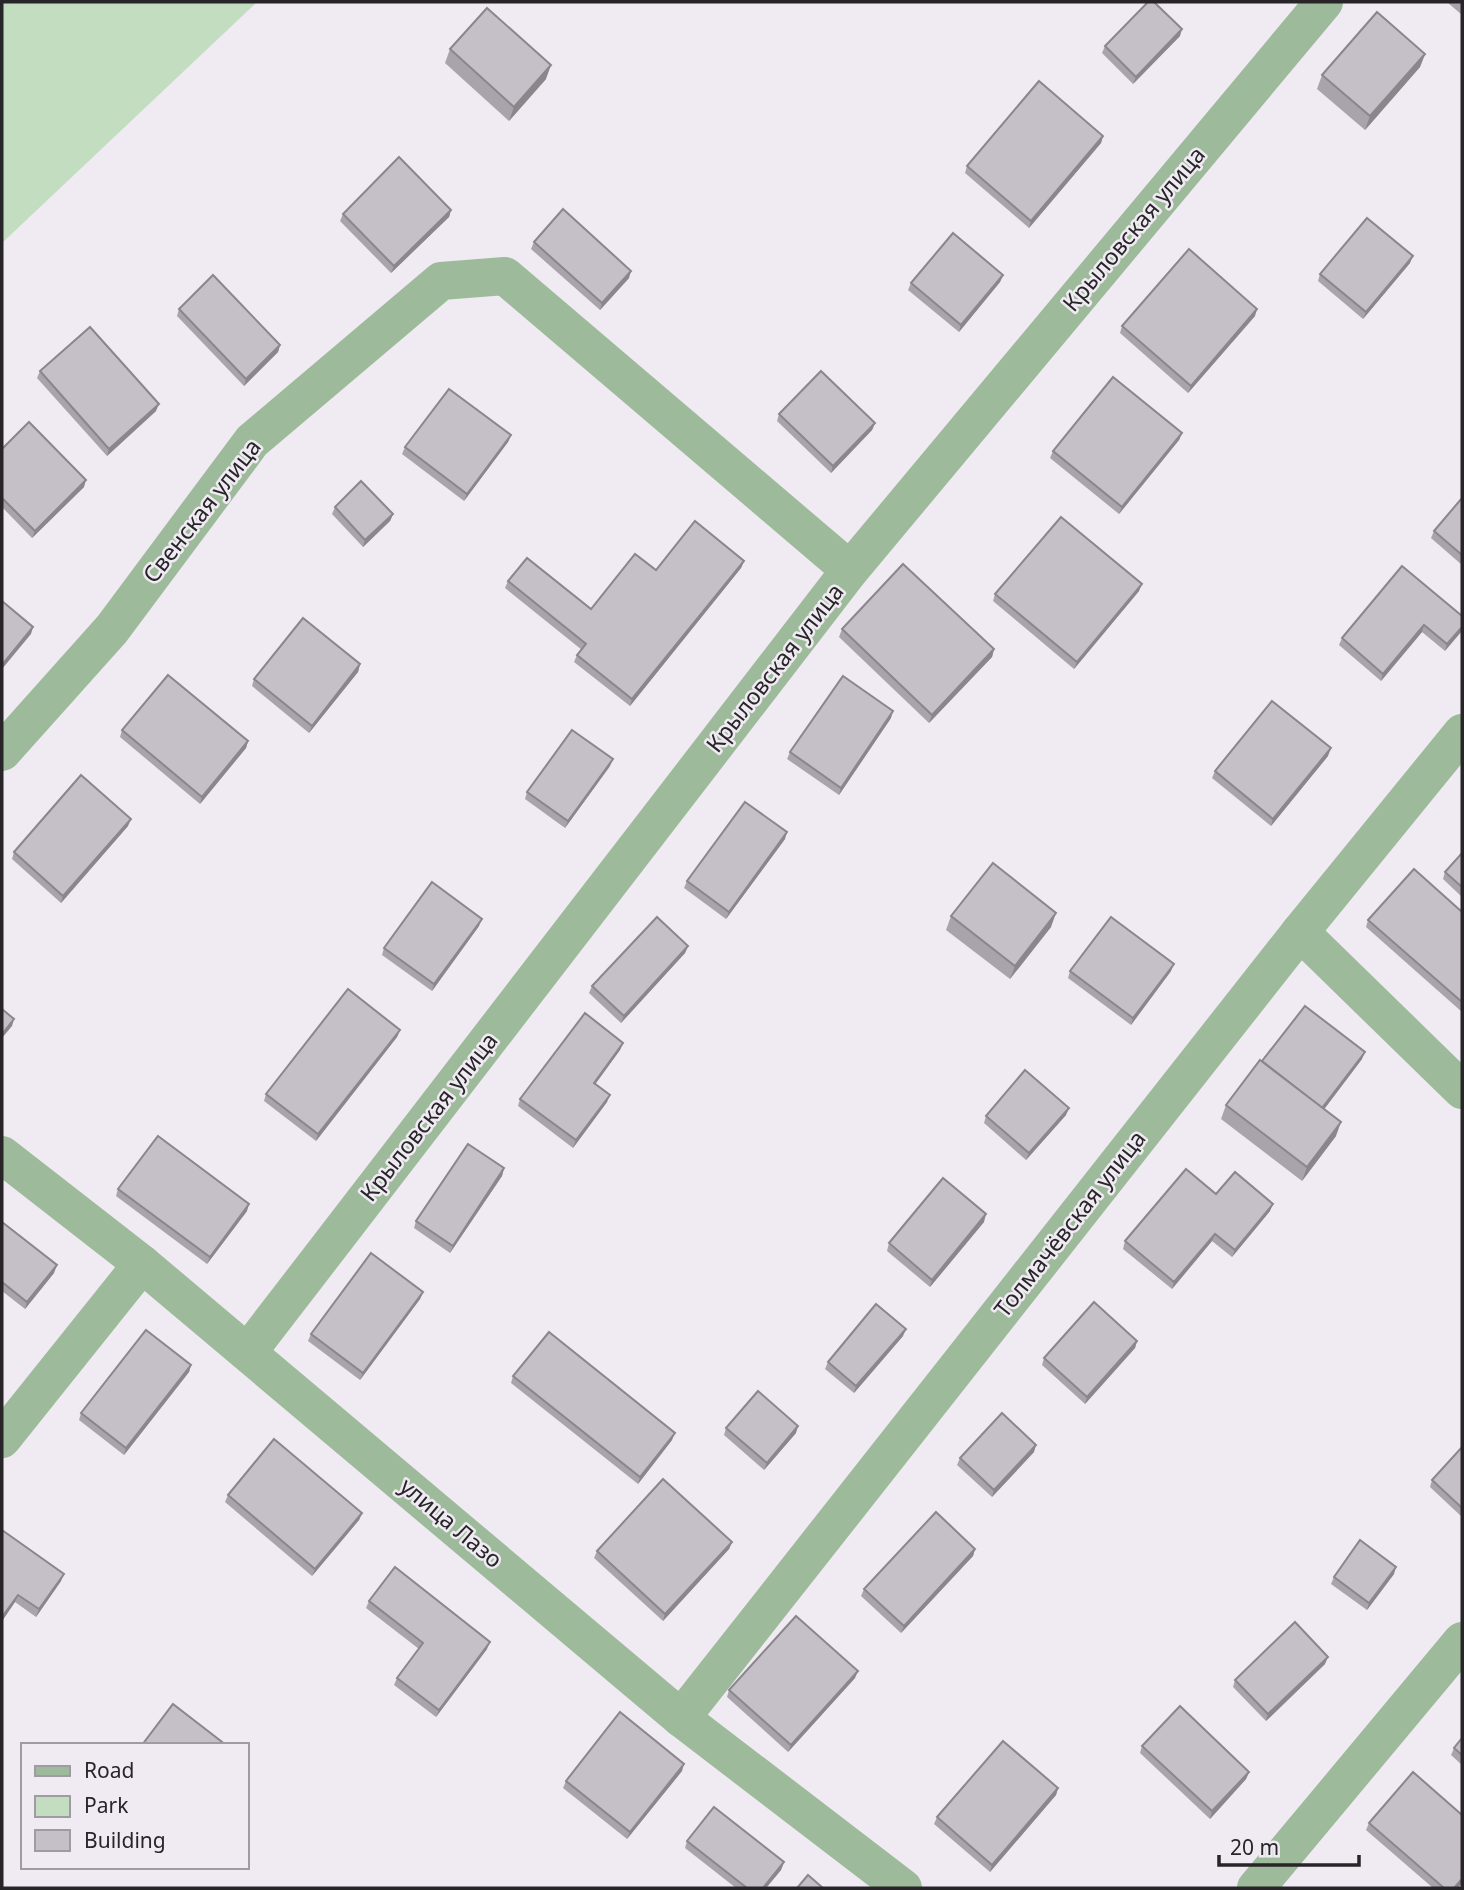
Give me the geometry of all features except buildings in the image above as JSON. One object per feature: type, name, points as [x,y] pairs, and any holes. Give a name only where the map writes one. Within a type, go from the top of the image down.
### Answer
[{"type":"street","name":"Крыловская улица","points":[[248,1352],[850,570],[1324,2]]},
{"type":"street","name":"Свенская улица","points":[[2,752],[112,629],[252,442],[441,281],[505,276],[850,570]]},
{"type":"street","name":"Толмачёвская улица","points":[[681,1718],[1300,932],[1462,733]]},
{"type":"street","points":[[1300,932],[1462,1090]]},
{"type":"street","name":"улица Лазо","points":[[2,1155],[142,1264],[681,1718],[903,1888]]},
{"type":"street","points":[[2,1439],[142,1264]]},
{"type":"street","points":[[1256,1888],[1462,1641]]},
{"type":"green space","points":[[2,2],[257,2],[2,243]]}]
